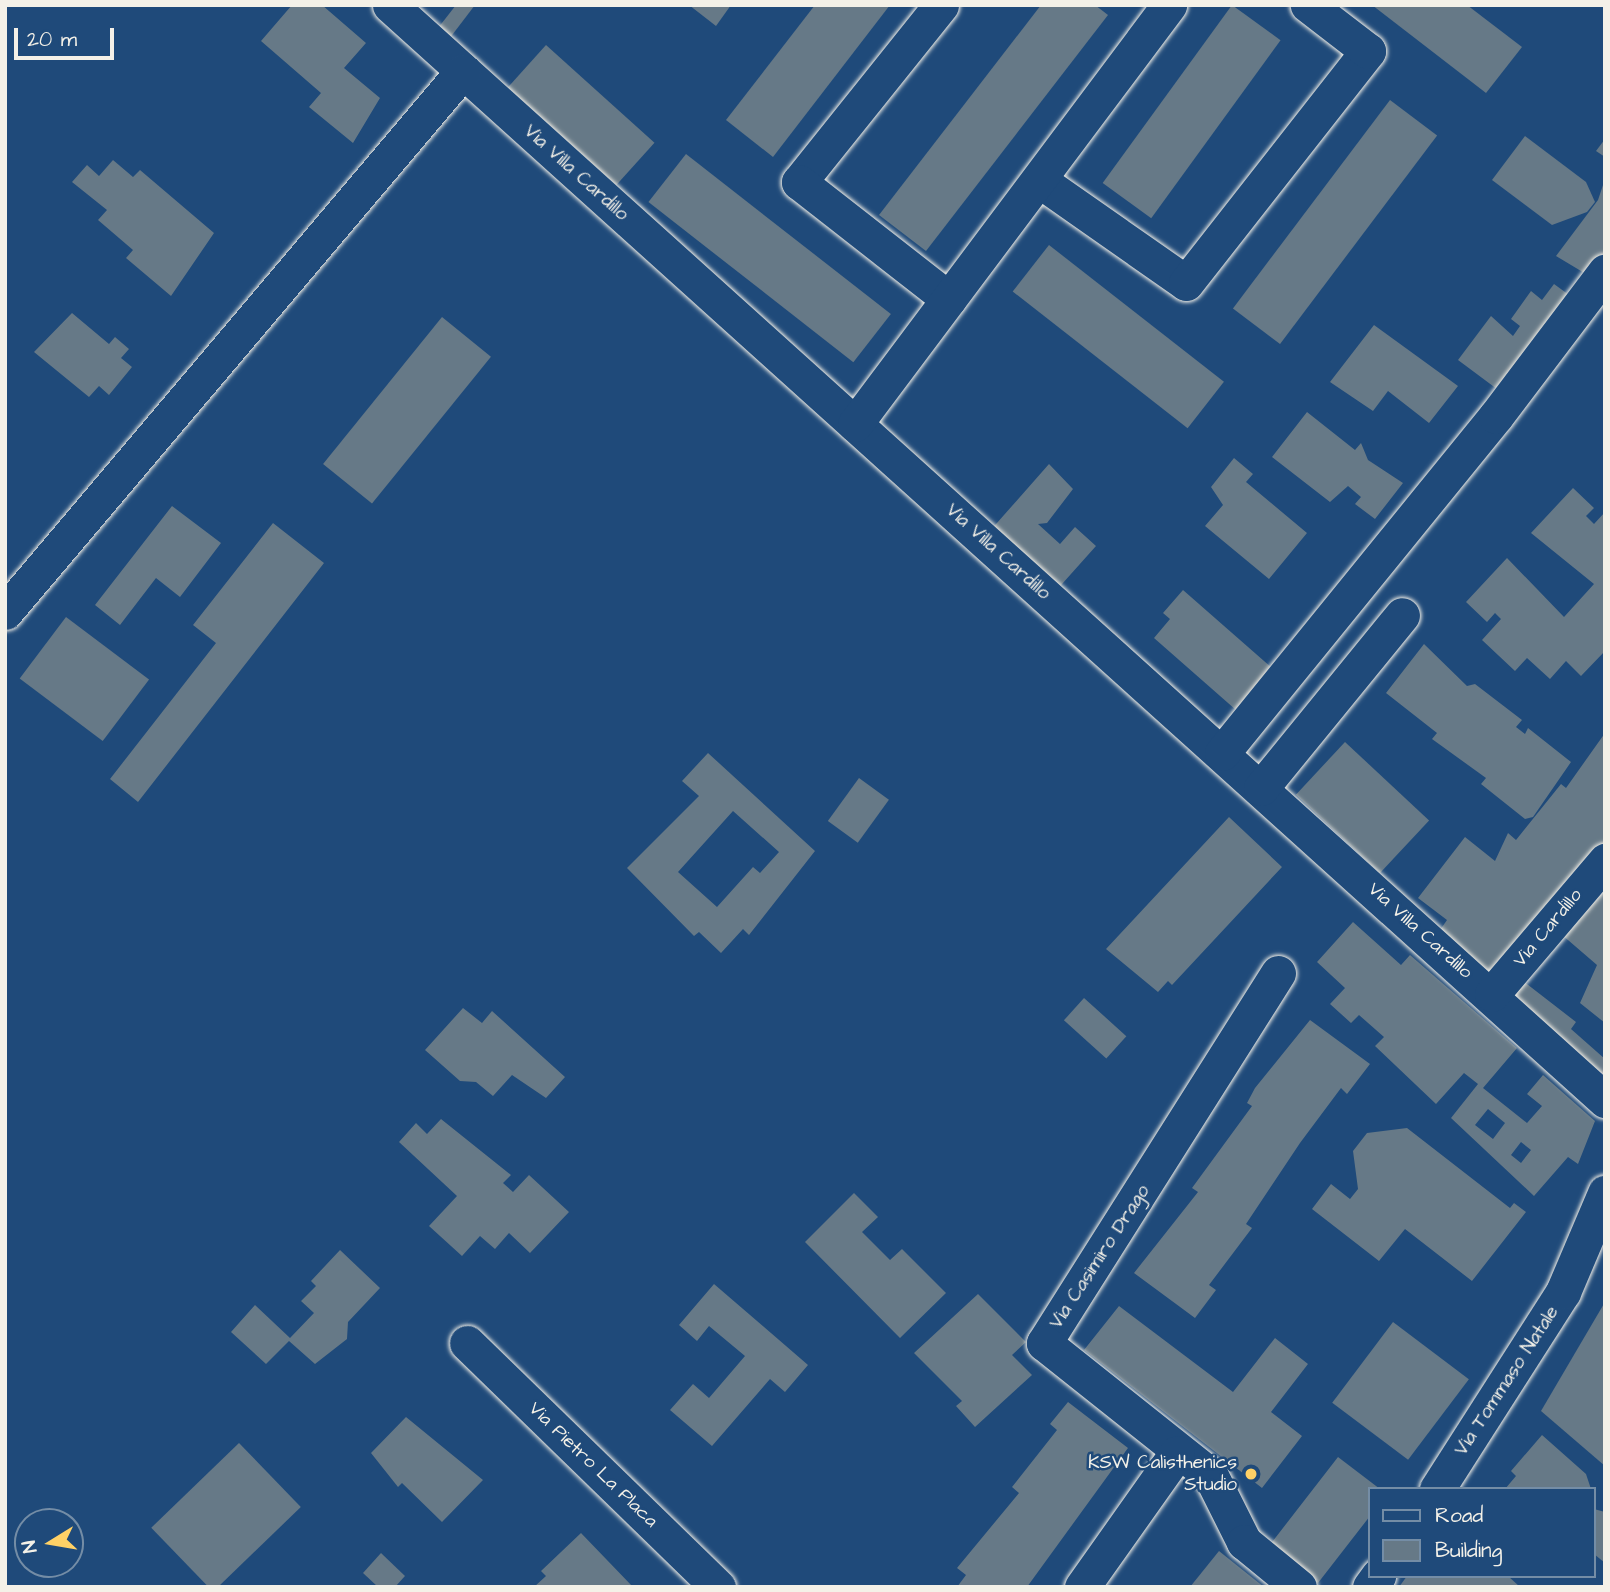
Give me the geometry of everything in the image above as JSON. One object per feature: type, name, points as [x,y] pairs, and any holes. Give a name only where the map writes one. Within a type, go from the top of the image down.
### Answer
[{"type":"street","name":"Via Villa Cardillo","points":[[390,5],[1492,994],[1605,1100]]},
{"type":"street","points":[[941,5],[799,182],[949,299]]},
{"type":"street","points":[[1039,180],[1186,283],[1368,51],[1308,5]]},
{"type":"street","points":[[855,424],[1039,180],[1160,9]]},
{"type":"street","points":[[5,612],[463,71]]},
{"type":"street","points":[[1222,753],[1605,272]]},
{"type":"street","points":[[1261,788],[1402,615]]},
{"type":"street","name":"Via Cardillo","points":[[1492,994],[1605,861]]},
{"type":"street","name":"Via Casimiro Drago","points":[[1278,973],[1044,1343],[1177,1453],[1210,1476],[1244,1542],[1299,1587]]},
{"type":"street","name":"Via Tommaso Natale","points":[[1438,1487],[1563,1293],[1605,1193]]},
{"type":"street","name":"Via Pietro La Placa","points":[[467,1343],[718,1587]]},
{"type":"street","points":[[1082,1587],[1177,1453]]},
{"type":"building","points":[[292,5],[322,5],[366,43],[344,68],[380,98],[353,143],[309,107],[321,93],[261,41]]},
{"type":"building","points":[[456,5],[475,5],[443,47],[431,37]]},
{"type":"building","points":[[689,5],[731,5],[716,26]]},
{"type":"building","points":[[815,5],[890,5],[773,157],[726,120]]},
{"type":"building","points":[[1041,5],[1095,5],[1108,15],[926,251],[879,215]]},
{"type":"building","points":[[1232,5],[1281,40],[1151,218],[1103,183]]},
{"type":"building","points":[[1372,5],[1467,5],[1522,47],[1486,93]]},
{"type":"building","points":[[546,45],[654,143],[616,185],[508,87]]},
{"type":"building","points":[[1390,100],[1437,136],[1280,344],[1233,308]]},
{"type":"building","points":[[1525,136],[1586,182],[1595,202],[1587,212],[1552,225],[1492,180]]},
{"type":"building","points":[[1605,139],[1605,157],[1596,151]]},
{"type":"building","points":[[686,154],[891,314],[853,362],[648,202]]},
{"type":"building","points":[[113,160],[133,177],[140,170],[214,233],[171,296],[126,258],[133,250],[98,220],[107,210],[72,182],[87,165],[99,176]]},
{"type":"building","points":[[1605,179],[1605,258],[1591,277],[1556,256],[1598,200]]},
{"type":"building","points":[[1049,245],[1224,382],[1188,428],[1013,291]]},
{"type":"building","points":[[1554,284],[1576,300],[1505,395],[1458,360],[1491,316],[1513,336],[1520,326],[1511,319],[1531,291],[1542,300]]},
{"type":"building","points":[[72,313],[109,344],[115,337],[129,349],[121,358],[132,367],[109,395],[99,386],[89,397],[34,352]]},
{"type":"building","points":[[442,317],[491,357],[372,504],[323,464]]},
{"type":"building","points":[[1374,325],[1458,386],[1429,423],[1388,391],[1373,411],[1330,382]]},
{"type":"building","points":[[1307,412],[1355,450],[1361,443],[1368,460],[1403,483],[1375,519],[1355,504],[1361,497],[1348,486],[1330,502],[1272,457]]},
{"type":"building","points":[[1234,458],[1253,474],[1246,482],[1307,533],[1269,579],[1205,526],[1223,505],[1211,487]]},
{"type":"building","points":[[1049,464],[1073,489],[1047,523],[1038,524],[1060,544],[1075,527],[1096,546],[1054,593],[989,532]]},
{"type":"building","points":[[1573,488],[1594,508],[1586,516],[1594,524],[1605,512],[1605,651],[1581,676],[1566,661],[1550,679],[1527,658],[1515,671],[1482,640],[1501,619],[1495,613],[1487,622],[1466,602],[1507,558],[1564,617],[1594,584],[1531,533]]},
{"type":"building","points":[[172,506],[221,543],[180,597],[156,578],[120,625],[95,605]]},
{"type":"building","points":[[273,523],[324,563],[138,802],[110,779],[216,643],[193,625]]},
{"type":"building","points":[[1183,590],[1280,675],[1236,710],[1154,638],[1170,619],[1163,613]]},
{"type":"building","points":[[66,617],[149,680],[103,741],[20,678]]},
{"type":"building","points":[[1424,644],[1467,686],[1475,684],[1522,720],[1516,727],[1525,734],[1528,728],[1571,762],[1533,817],[1525,819],[1481,784],[1486,778],[1432,739],[1437,733],[1386,693]]},
{"type":"building","points":[[1605,733],[1605,846],[1493,979],[1438,933],[1447,920],[1418,898],[1465,837],[1495,861],[1508,833],[1516,840],[1561,784],[1566,788]]},
{"type":"building","points":[[1345,742],[1429,820],[1380,873],[1296,795]]},
{"type":"building","points":[[708,753],[815,851],[749,935],[743,929],[721,953],[699,932],[694,936],[627,868],[699,796],[682,781]],"holes":[[[733,811],[779,852],[760,873],[753,867],[717,907],[678,872]]]},
{"type":"building","points":[[859,778],[889,800],[858,843],[828,821]]},
{"type":"building","points":[[1229,817],[1282,867],[1172,985],[1168,981],[1158,992],[1106,949]]},
{"type":"building","points":[[1605,882],[1605,1023],[1580,1003],[1597,965],[1561,934]]},
{"type":"building","points":[[1353,922],[1401,965],[1410,955],[1517,1048],[1483,1088],[1527,1123],[1542,1106],[1527,1094],[1543,1075],[1595,1121],[1578,1164],[1568,1157],[1534,1196],[1451,1118],[1478,1084],[1464,1073],[1436,1104],[1375,1046],[1384,1037],[1359,1015],[1351,1023],[1330,1004],[1345,988],[1317,962]],"holes":[[[1488,1109],[1505,1123],[1493,1139],[1475,1125]],[[1521,1142],[1531,1150],[1521,1163],[1511,1155]]]},
{"type":"building","points":[[1519,978],[1576,1022],[1571,1029],[1605,1059],[1605,1080],[1511,998]]},
{"type":"building","points":[[1084,998],[1126,1036],[1106,1058],[1064,1020]]},
{"type":"building","points":[[463,1008],[482,1023],[492,1011],[565,1077],[546,1098],[512,1075],[493,1096],[476,1082],[460,1081],[425,1050]]},
{"type":"building","points":[[1310,1020],[1370,1064],[1347,1094],[1341,1088],[1300,1143],[1246,1224],[1252,1228],[1209,1285],[1216,1290],[1195,1318],[1134,1273],[1198,1192],[1192,1188],[1252,1106],[1247,1103],[1255,1088]]},
{"type":"building","points":[[441,1119],[511,1175],[503,1183],[513,1192],[529,1175],[569,1212],[530,1253],[509,1233],[495,1249],[480,1236],[462,1256],[429,1226],[457,1196],[399,1142],[416,1123],[427,1134]]},
{"type":"building","points":[[1407,1128],[1510,1208],[1514,1203],[1526,1212],[1472,1281],[1405,1229],[1379,1261],[1312,1209],[1331,1184],[1350,1199],[1358,1189],[1353,1151],[1367,1133]]},
{"type":"building","points":[[854,1193],[878,1217],[862,1232],[890,1260],[902,1249],[946,1293],[900,1338],[805,1242]]},
{"type":"building","points":[[340,1250],[380,1288],[348,1322],[347,1339],[315,1364],[289,1341],[266,1364],[231,1332],[255,1305],[290,1338],[314,1313],[301,1301],[316,1286],[311,1281]]},
{"type":"building","points":[[714,1284],[808,1365],[785,1392],[770,1379],[712,1446],[670,1410],[693,1384],[709,1398],[745,1356],[709,1326],[697,1341],[679,1325]]},
{"type":"building","points":[[978,1294],[1026,1342],[1012,1355],[1032,1375],[975,1427],[956,1406],[962,1401],[914,1353]]},
{"type":"building","points":[[1605,1302],[1605,1466],[1541,1411]]},
{"type":"building","points":[[1119,1306],[1233,1392],[1275,1338],[1308,1364],[1271,1412],[1302,1436],[1262,1488],[1084,1350]]},
{"type":"building","points":[[1393,1322],[1469,1379],[1408,1460],[1332,1403]]},
{"type":"building","points":[[1068,1402],[1128,1448],[1027,1587],[957,1587],[966,1575],[957,1568],[1019,1493],[1012,1487],[1057,1430],[1050,1424]]},
{"type":"building","points":[[406,1417],[483,1480],[442,1522],[402,1483],[398,1487],[371,1453]]},
{"type":"building","points":[[1542,1435],[1586,1474],[1590,1487],[1507,1487],[1516,1476],[1511,1471]]},
{"type":"building","points":[[239,1443],[301,1507],[218,1587],[208,1587],[151,1528]]},
{"type":"building","points":[[1338,1457],[1377,1487],[1368,1487],[1368,1519],[1318,1583],[1269,1546]]},
{"type":"building","points":[[1596,1510],[1605,1512],[1605,1563],[1596,1556]]},
{"type":"building","points":[[581,1533],[633,1587],[534,1587],[546,1576],[541,1571]]},
{"type":"building","points":[[1219,1551],[1264,1587],[1190,1587]]},
{"type":"building","points":[[381,1553],[405,1576],[395,1587],[378,1587],[363,1573]]},
{"type":"building","points":[[1406,1578],[1510,1578],[1520,1587],[1399,1587]]},
{"type":"place","name":"KSW Calisthenics Studio","points":[[1251,1474]]}]
